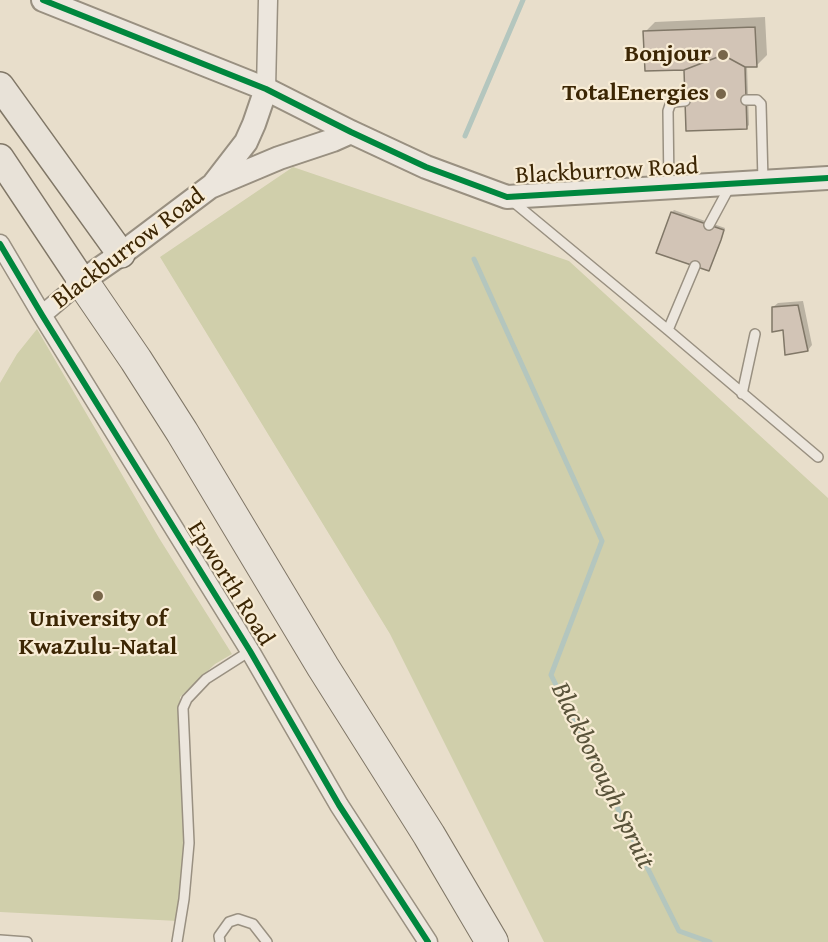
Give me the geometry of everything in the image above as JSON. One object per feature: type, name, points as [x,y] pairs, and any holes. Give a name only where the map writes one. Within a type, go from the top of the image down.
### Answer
[{"type":"highway","points":[[82,281],[182,432],[492,942]]},
{"type":"main road","points":[[0,86],[122,254]]},
{"type":"main road","points":[[0,158],[82,281]]},
{"type":"street","name":"Blackburrow Road","points":[[43,0],[266,89],[426,167],[507,197],[828,178]]},
{"type":"street","points":[[210,188],[246,142],[266,89],[268,0]]},
{"type":"street","name":"Blackburrow Road","points":[[42,315],[82,281],[210,188],[351,132]]},
{"type":"street","name":"Epworth Road","points":[[0,244],[250,651],[339,805],[428,942]]},
{"type":"lane","points":[[746,100],[757,100],[761,104],[763,182]]},
{"type":"lane","points":[[669,188],[668,111],[674,102],[686,101]]},
{"type":"lane","points":[[709,225],[732,183]]},
{"type":"lane","points":[[507,197],[818,457]]},
{"type":"lane","points":[[668,330],[695,266]]},
{"type":"lane","points":[[742,394],[755,334]]},
{"type":"lane","points":[[177,942],[189,843],[183,708],[187,699],[206,679],[250,651]]},
{"type":"lane","points":[[220,942],[219,936],[229,922],[238,919],[253,924],[267,942]]},
{"type":"lane","points":[[0,940],[27,942]]},
{"type":"green space","points":[[293,167],[569,261],[828,498],[828,942],[544,942],[390,634],[160,257]]},
{"type":"green space","name":"University of KwaZulu-Natal","points":[[37,329],[159,538],[232,654],[215,664],[180,697],[185,843],[178,921],[0,912],[0,383],[17,354]]},
{"type":"building","points":[[755,27],[757,67],[745,67],[723,55],[684,70],[645,71],[643,31]]},
{"type":"building","points":[[723,55],[745,67],[747,129],[686,131],[684,70]]},
{"type":"building","points":[[671,212],[724,230],[709,271],[656,253]]},
{"type":"building","points":[[798,305],[808,351],[785,355],[783,330],[772,332],[772,307]]},
{"type":"waterway","name":"Blackborough Spruit","points":[[465,136],[523,0]]},
{"type":"waterway","name":"Blackborough Spruit","points":[[474,259],[602,541],[551,675],[679,931],[710,942]]},
{"type":"cycle path","points":[[43,0],[266,89],[426,167],[507,197],[828,178]]},
{"type":"cycle path","points":[[0,244],[250,651],[339,805],[428,942]]},
{"type":"place","name":"Bonjour","points":[[723,55]]},
{"type":"place","name":"TotalEnergies","points":[[721,94]]},
{"type":"place","name":"University of KwaZulu-Natal","points":[[98,596]]}]
